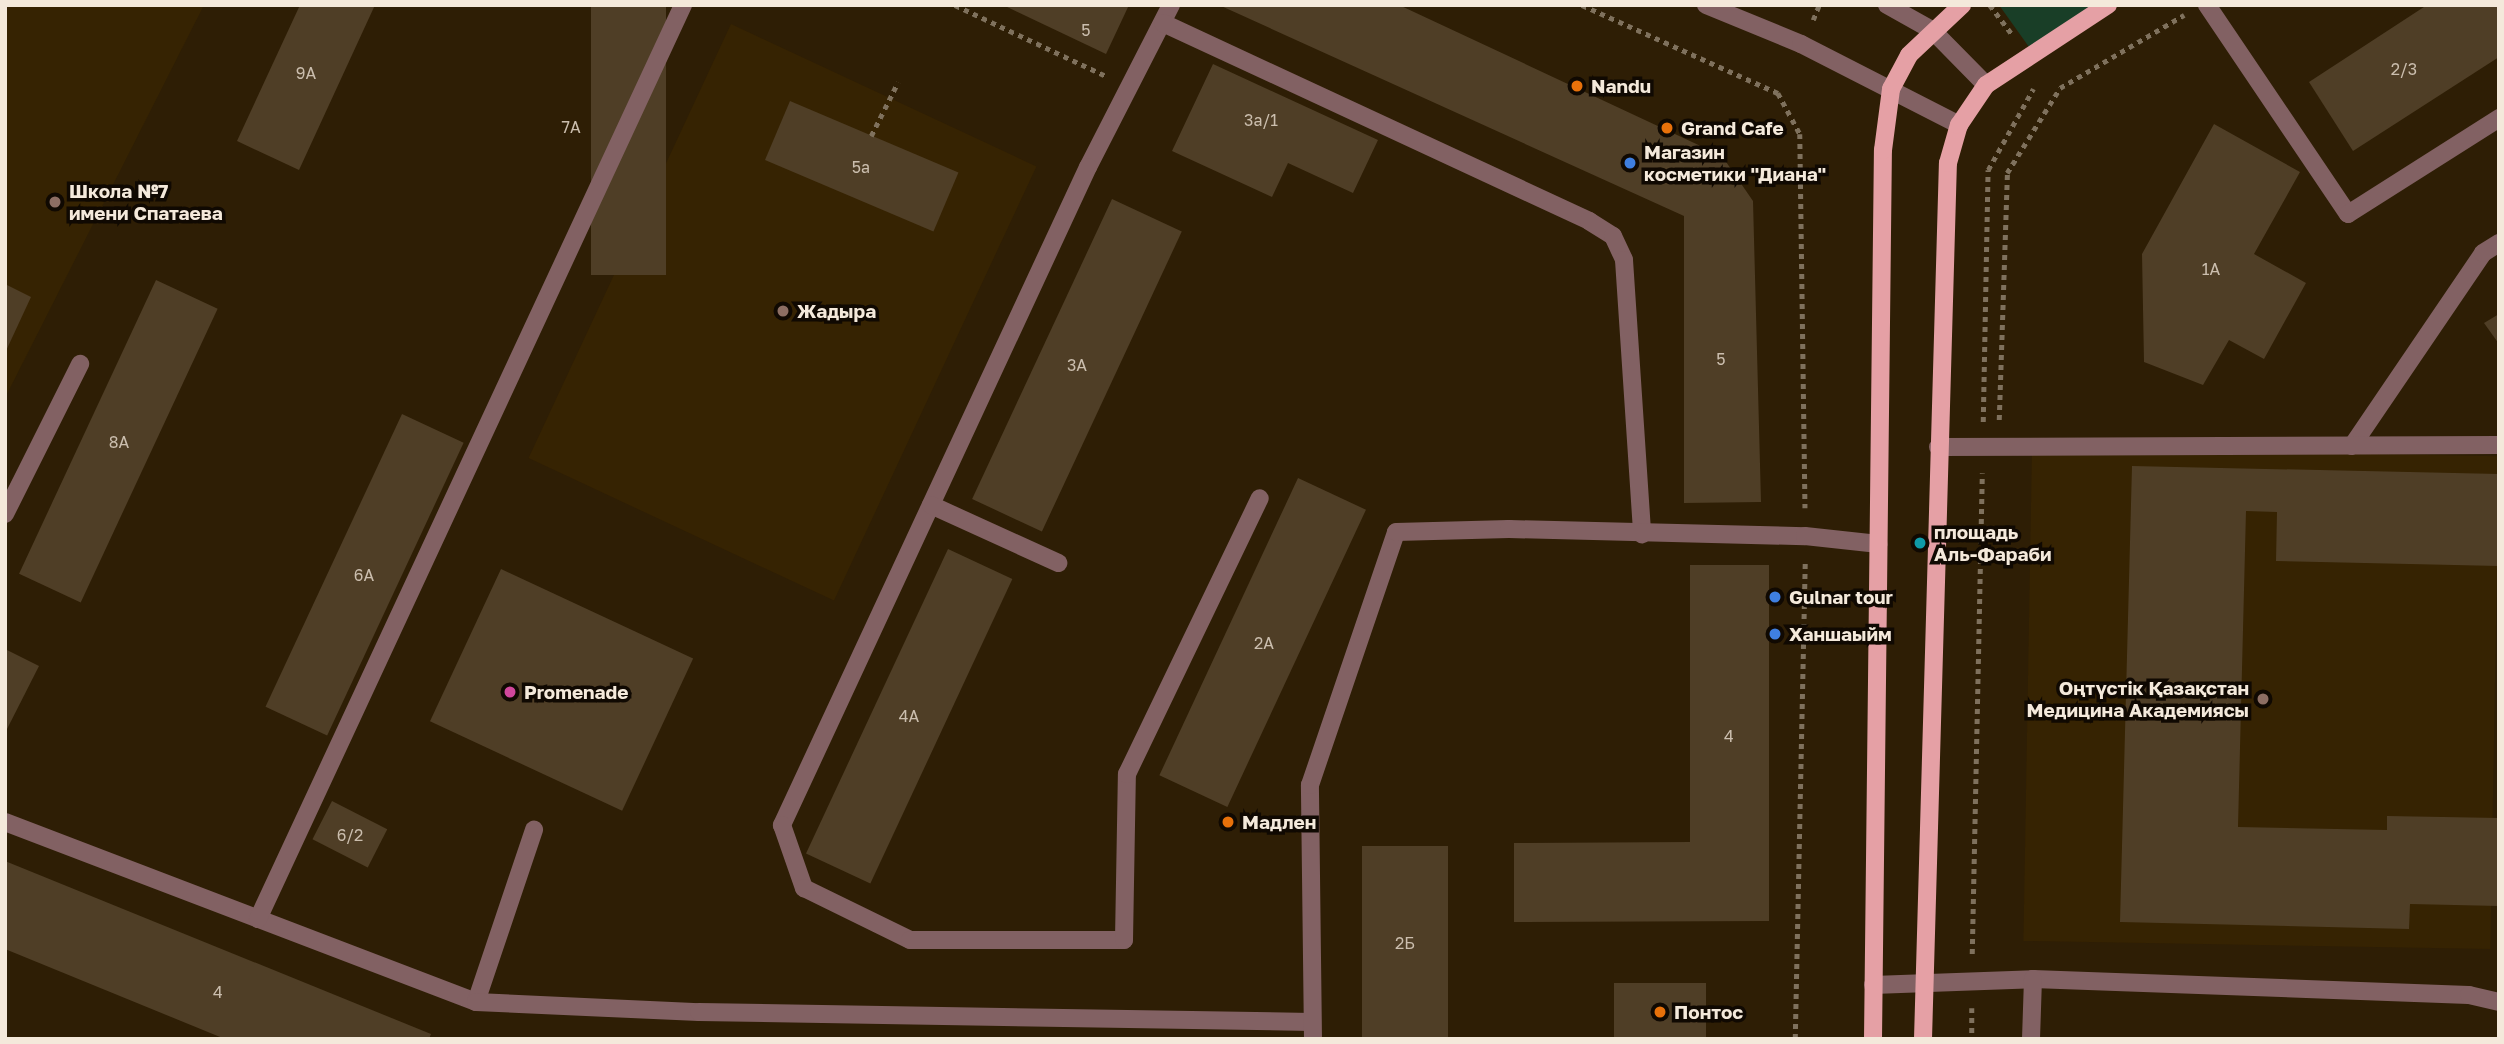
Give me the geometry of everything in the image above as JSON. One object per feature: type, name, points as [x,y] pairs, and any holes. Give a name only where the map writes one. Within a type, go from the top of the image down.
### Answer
[{"type":"main road","points":[[1873,1039],[1883,150],[1891,89],[1909,55],[1932,30],[1962,5]]},
{"type":"main road","points":[[1923,1039],[1948,163],[1959,125],[1986,85],[2108,5]]},
{"type":"street","points":[[258,919],[683,5]]},
{"type":"street","points":[[1171,5],[931,505],[782,825],[804,888],[910,940],[1124,940],[1127,774],[1260,498]]},
{"type":"street","points":[[1706,5],[1801,44],[1959,125]]},
{"type":"street","points":[[1887,5],[1932,30],[1986,85]]},
{"type":"street","points":[[2207,5],[2348,214],[2499,118]]},
{"type":"street","points":[[1163,23],[1589,221],[1613,236],[1624,260],[1642,534]]},
{"type":"street","points":[[2353,446],[2483,253],[2499,243]]},
{"type":"street","points":[[5,514],[80,364]]},
{"type":"street","points":[[1938,447],[2499,446]]},
{"type":"street","points":[[931,505],[1058,563]]},
{"type":"street","points":[[5,822],[476,1002],[699,1012],[1312,1030],[1310,785],[1396,532],[1509,528],[1642,534],[1805,536],[1879,544]]},
{"type":"street","points":[[476,1002],[534,830]]},
{"type":"street","points":[[1874,985],[1971,979],[2033,979],[2469,995],[2499,1002]]},
{"type":"street","points":[[2031,1039],[2033,979]]},
{"type":"path","points":[[955,5],[1130,86]]},
{"type":"path","points":[[1582,5],[1778,93]]},
{"type":"path","points":[[1810,25],[1819,5]]},
{"type":"path","points":[[1990,5],[2017,42]]},
{"type":"path","points":[[1972,1039],[1971,979],[1991,446],[2007,173],[2060,88],[2188,12]]},
{"type":"path","points":[[871,136],[898,82]]},
{"type":"path","points":[[1991,446],[1988,170],[2034,87]]},
{"type":"path","points":[[1795,1039],[1799,995]]},
{"type":"shaded area","name":"Школа №7 имени Спатаева","points":[[5,5],[204,5],[5,398]]},
{"type":"shaded area","name":"Жадыра","points":[[731,24],[1036,166],[834,601],[529,458]]},
{"type":"shaded area","name":"Оңтүстік Қазақстан Медицина Академиясы","points":[[2032,448],[2499,456],[2490,949],[2023,941]]},
{"type":"green space","points":[[1999,5],[2095,5],[2029,47]]},
{"type":"building","points":[[300,5],[375,5],[299,170],[237,141]]},
{"type":"building","points":[[591,5],[666,5],[666,275],[591,275]]},
{"type":"building","points":[[1003,5],[1129,5],[1106,54]]},
{"type":"building","points":[[1219,5],[1399,5],[1722,156],[1753,201],[1761,502],[1684,503],[1684,216]]},
{"type":"building","points":[[2427,5],[2499,5],[2499,57],[2353,151],[2309,82]]},
{"type":"building","points":[[1213,64],[1378,140],[1353,193],[1288,163],[1272,197],[1172,151]]},
{"type":"building","points":[[790,101],[958,173],[933,231],[765,160]]},
{"type":"building","points":[[2214,124],[2300,172],[2254,254],[2306,283],[2264,359],[2229,340],[2203,385],[2144,362],[2142,254]]},
{"type":"building","points":[[1112,199],[1182,232],[1042,532],[972,499]]},
{"type":"building","points":[[156,280],[218,309],[81,602],[19,574]]},
{"type":"building","points":[[5,284],[31,297],[5,353]]},
{"type":"building","points":[[2499,314],[2499,344],[2484,323]]},
{"type":"building","points":[[402,414],[464,443],[327,735],[265,707]]},
{"type":"building","points":[[2132,466],[2499,474],[2499,566],[2276,561],[2277,512],[2246,511],[2238,827],[2387,830],[2387,816],[2499,818],[2499,906],[2410,904],[2409,929],[2120,922]]},
{"type":"building","points":[[1298,478],[1366,510],[1227,807],[1159,775]]},
{"type":"building","points":[[948,549],[1012,579],[870,884],[806,854]]},
{"type":"building","points":[[1690,565],[1769,565],[1769,921],[1514,922],[1514,843],[1690,842]]},
{"type":"building","points":[[501,569],[693,659],[622,811],[430,721]]},
{"type":"building","points":[[5,649],[39,666],[5,733]]},
{"type":"building","points":[[332,801],[387,829],[368,867],[312,839]]},
{"type":"building","points":[[1362,846],[1448,846],[1448,1039],[1362,1039]]},
{"type":"building","points":[[5,861],[431,1034],[429,1039],[225,1039],[5,949]]},
{"type":"building","name":"Понтос","points":[[1614,983],[1706,983],[1706,1039],[1614,1039]]},
{"type":"place","name":"Nandu","points":[[1577,86]]},
{"type":"place","name":"Grand Cafe","points":[[1667,128]]},
{"type":"place","name":"Магазин косметики \"Диана\"","points":[[1630,163]]},
{"type":"place","name":"Школа №7 имени Спатаева","points":[[55,202]]},
{"type":"place","name":"Жадыра","points":[[783,311]]},
{"type":"place","name":"площадь Аль-Фараби","points":[[1920,543]]},
{"type":"place","name":"Gulnar tour","points":[[1775,597]]},
{"type":"place","name":"Ханшаыйм","points":[[1775,634]]},
{"type":"place","name":"Promenade","points":[[510,692]]},
{"type":"place","name":"Оңтүстік Қазақстан Медицина Академиясы","points":[[2263,699]]},
{"type":"place","name":"Мадлен","points":[[1228,822]]},
{"type":"place","name":"Понтос","points":[[1660,1012]]}]
